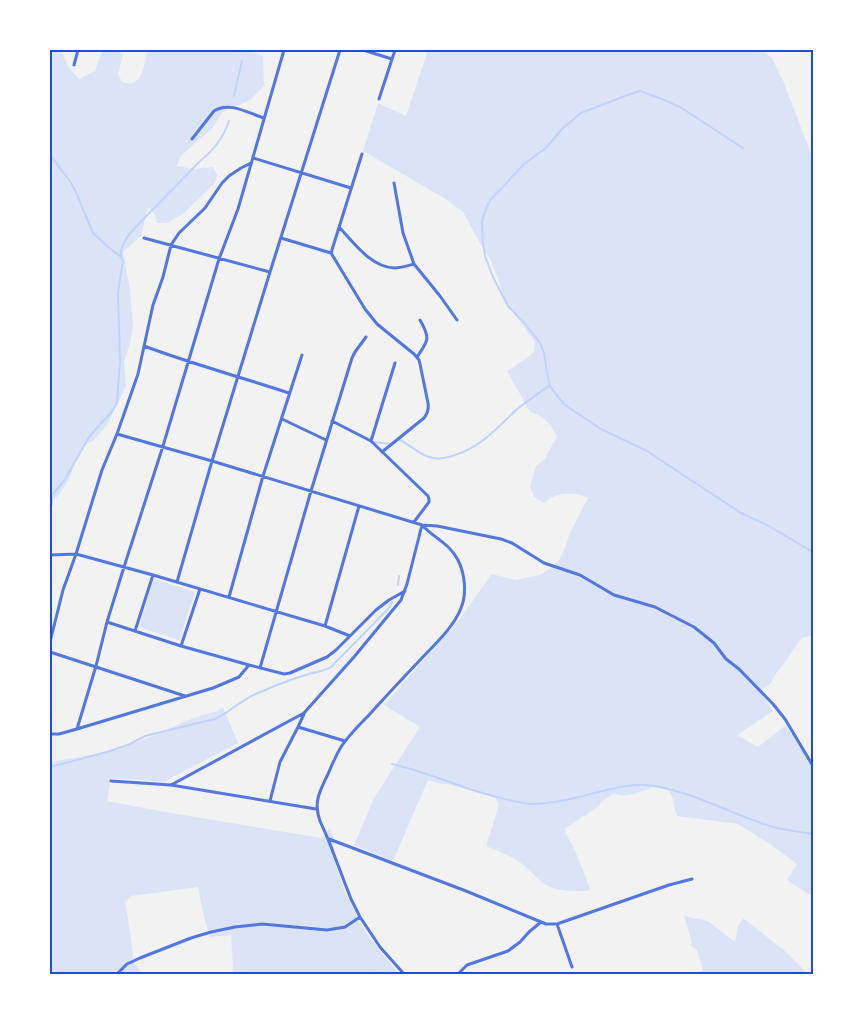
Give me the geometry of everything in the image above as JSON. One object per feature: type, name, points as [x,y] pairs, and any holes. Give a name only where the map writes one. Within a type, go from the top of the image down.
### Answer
[{"type":"street","points":[[74,65],[78,50]]},
{"type":"street","points":[[77,729],[124,566],[189,363],[219,259],[233,223],[284,50]]},
{"type":"street","points":[[177,582],[238,376],[340,50]]},
{"type":"street","points":[[363,50],[392,59]]},
{"type":"street","points":[[379,99],[395,50]]},
{"type":"street","points":[[192,139],[214,111],[223,107],[233,108],[264,118]]},
{"type":"street","points":[[331,253],[362,154]]},
{"type":"street","points":[[253,158],[350,188]]},
{"type":"street","points":[[50,642],[63,590],[102,470],[138,374],[153,305],[164,277],[171,245],[179,233],[205,208],[222,183],[240,168],[251,163]]},
{"type":"street","points":[[394,183],[403,233],[414,264],[457,320]]},
{"type":"street","points":[[338,227],[360,250],[379,264],[394,268],[414,264]]},
{"type":"street","points":[[144,238],[270,272]]},
{"type":"street","points":[[281,238],[331,253],[365,309],[377,324],[419,360],[428,411],[424,418],[382,452]]},
{"type":"street","points":[[416,357],[424,347],[427,339],[427,332],[420,320]]},
{"type":"street","points":[[260,668],[326,440],[352,358],[366,337]]},
{"type":"street","points":[[144,346],[189,363],[238,376],[289,393]]},
{"type":"street","points":[[229,597],[263,476],[302,355]]},
{"type":"street","points":[[371,441],[396,363]]},
{"type":"street","points":[[282,419],[326,440]]},
{"type":"street","points":[[332,421],[371,441],[428,498],[429,502],[414,522]]},
{"type":"street","points":[[117,434],[163,446],[422,525],[437,526],[501,539],[512,543],[544,563],[580,575],[614,595],[656,607],[694,627],[714,642],[726,659],[739,669],[773,704],[813,766]]},
{"type":"street","points":[[325,626],[359,506]]},
{"type":"street","points":[[270,801],[280,762],[304,713],[399,602],[405,591],[422,525]]},
{"type":"street","points":[[404,974],[380,947],[360,917],[351,899],[316,809],[320,791],[345,742],[439,640],[456,618],[462,606],[464,583],[458,561],[447,545],[422,525]]},
{"type":"street","points":[[50,555],[76,554],[124,566],[277,611],[350,636]]},
{"type":"street","points":[[135,631],[153,575]]},
{"type":"street","points":[[181,646],[200,589]]},
{"type":"street","points":[[107,622],[181,646],[249,665],[279,673],[290,673],[327,657],[376,610],[405,591]]},
{"type":"street","points":[[50,652],[185,696]]},
{"type":"street","points":[[50,734],[59,734],[77,729],[213,688],[243,674],[249,665]]},
{"type":"street","points":[[172,785],[304,713]]},
{"type":"street","points":[[298,728],[345,742]]},
{"type":"street","points":[[111,781],[172,785],[316,809]]},
{"type":"street","points":[[328,839],[466,891],[546,924],[557,924],[692,879]]},
{"type":"street","points":[[117,974],[127,964],[140,958],[211,932],[262,924],[328,930],[345,927],[360,917]]},
{"type":"street","points":[[458,974],[467,965],[508,951],[541,922]]},
{"type":"street","points":[[557,924],[572,967]]},
{"type":"shaded area","points":[[50,50],[62,50],[67,65],[79,79],[95,71],[104,50],[116,50],[123,55],[118,74],[122,82],[131,84],[139,79],[148,50],[249,50],[263,56],[264,86],[250,100],[223,112],[212,128],[181,156],[177,166],[194,169],[213,167],[218,176],[213,185],[183,214],[167,223],[157,223],[155,214],[148,207],[141,236],[123,252],[130,289],[133,326],[124,362],[126,386],[107,425],[94,440],[83,446],[69,480],[57,497],[50,502]]},
{"type":"shaded area","points":[[428,50],[761,50],[772,58],[784,83],[813,159],[813,635],[802,638],[774,676],[771,683],[760,691],[773,711],[737,735],[758,747],[786,725],[813,766],[813,897],[787,880],[797,864],[773,846],[738,824],[677,816],[669,791],[654,787],[625,796],[614,794],[564,829],[577,855],[590,889],[587,891],[555,889],[543,883],[517,860],[486,846],[499,805],[495,797],[428,780],[393,861],[354,845],[374,798],[420,727],[384,705],[459,620],[492,574],[515,580],[540,575],[554,566],[564,550],[570,533],[588,498],[577,494],[565,494],[549,499],[544,503],[534,497],[530,486],[536,466],[545,459],[557,438],[546,421],[530,412],[507,371],[534,352],[535,342],[505,301],[490,259],[463,212],[444,198],[363,151],[378,103],[406,116]]},
{"type":"shaded area","points":[[154,579],[195,592],[179,640],[139,627]]},
{"type":"shaded area","points":[[223,707],[238,743],[166,782],[111,778],[107,801],[322,838],[329,828],[334,838],[334,859],[345,892],[362,927],[399,974],[232,974],[231,935],[210,937],[198,887],[131,896],[125,902],[133,957],[136,966],[143,974],[50,974],[50,762],[96,754],[135,743]]},
{"type":"shaded area","points":[[684,916],[708,921],[735,942],[738,926],[743,918],[785,951],[808,974],[691,974],[703,970],[697,950],[690,945],[692,943]]},
{"type":"waterway","points":[[234,96],[242,61]]},
{"type":"waterway","points":[[743,148],[680,107],[640,91],[581,113],[562,129],[546,148],[524,164],[491,199],[482,222],[485,256],[493,277],[508,306],[540,343],[544,353],[550,386],[565,405],[601,429],[647,451],[741,513],[767,525],[813,552]]},
{"type":"waterway","points":[[50,507],[52,495],[64,481],[89,437],[111,413],[117,403],[120,360],[118,292],[123,261],[121,257],[122,246],[131,232],[214,148],[229,121]]},
{"type":"waterway","points":[[50,155],[75,190],[93,233],[121,257]]},
{"type":"waterway","points":[[400,440],[429,457],[442,458],[464,452],[481,442],[516,410],[550,385]]},
{"type":"waterway","points":[[375,442],[390,444]]},
{"type":"waterway","points":[[398,585],[399,576]]},
{"type":"waterway","points":[[50,767],[107,752],[130,744],[145,736],[215,719],[252,696],[290,680],[331,667],[389,608],[392,602]]},
{"type":"waterway","points":[[392,764],[480,792],[531,804],[561,801],[625,786],[654,786],[695,797],[780,829],[813,834]]}]
